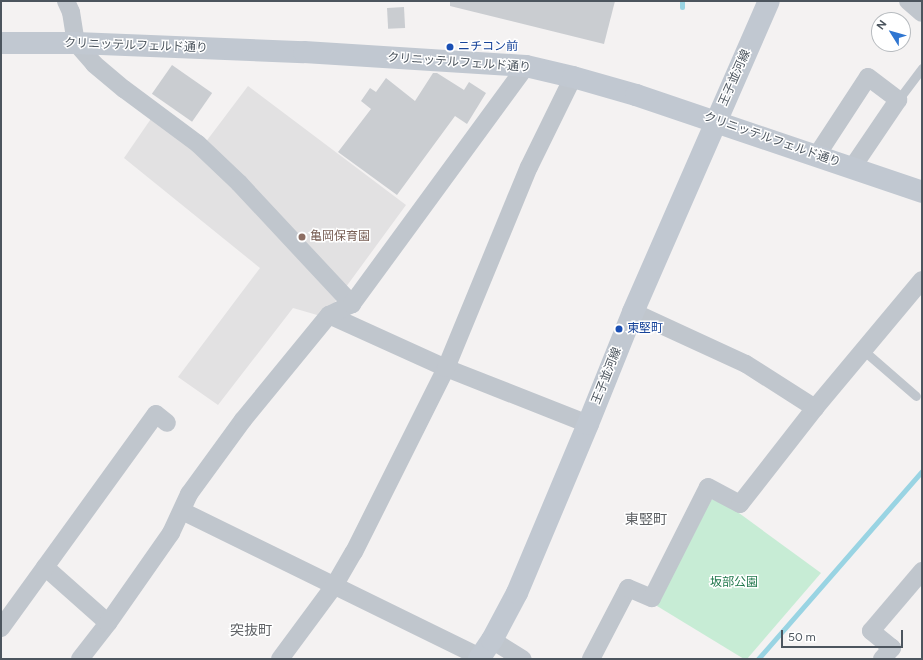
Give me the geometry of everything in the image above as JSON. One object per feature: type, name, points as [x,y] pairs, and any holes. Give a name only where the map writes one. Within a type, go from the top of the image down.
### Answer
[{"type":"street","points":[[66,1],[71,12],[76,43],[94,64],[124,89],[198,144],[239,183],[352,304]]},
{"type":"street","name":"王子並河線","points":[[484,652],[517,593],[633,312],[769,1]]},
{"type":"street","points":[[908,1],[922,13]]},
{"type":"street","name":"クリニッテルフェルド通り","points":[[1,43],[76,43],[304,52],[526,66],[573,77],[636,95],[817,155],[922,192]]},
{"type":"street","points":[[80,659],[108,623],[171,533],[189,494],[242,420],[329,315],[352,304],[526,66]]},
{"type":"street","points":[[280,659],[334,586],[354,552],[446,368],[529,167],[573,77]]},
{"type":"street","points":[[817,155],[868,77],[898,100],[852,168]]},
{"type":"street","points":[[591,659],[628,588],[652,598],[708,487],[740,504],[815,408],[922,280]]},
{"type":"street","points":[[633,312],[746,364],[815,408]]},
{"type":"street","points":[[329,315],[446,368],[588,424]]},
{"type":"street","points":[[1,628],[156,414],[167,423]]},
{"type":"street","points":[[182,511],[334,586],[484,652],[522,659]]},
{"type":"street","points":[[45,567],[108,623]]},
{"type":"street","points":[[882,659],[892,648],[871,631],[922,571]]},
{"type":"lane","points":[[898,100],[922,68]]},
{"type":"lane","points":[[863,350],[916,396]]},
{"type":"shaded area","name":"亀岡保育園","points":[[248,86],[406,205],[324,317],[293,308],[218,405],[178,377],[260,268],[124,158],[157,110],[205,143]]},
{"type":"green space","name":"坂部公園","points":[[717,497],[821,573],[747,659],[744,659],[657,606],[707,502]]},
{"type":"building","points":[[450,1],[615,1],[604,44],[450,6]]},
{"type":"building","points":[[404,7],[405,28],[388,29],[387,8]]},
{"type":"building","points":[[172,65],[212,93],[192,122],[152,94]]},
{"type":"building","points":[[433,73],[437,73],[464,90],[469,82],[486,93],[467,124],[455,116],[397,195],[338,152],[371,109],[361,101],[370,88],[376,92],[386,78],[415,101]]},
{"type":"waterway","points":[[682,1],[682,7]]},
{"type":"waterway","points":[[758,659],[922,471]]},
{"type":"place","name":"ニチコン前","points":[[450,47]]},
{"type":"place","name":"亀岡保育園","points":[[302,237]]},
{"type":"place","name":"東堅町","points":[[619,329]]},
{"type":"district","name":"東竪町","points":[[646,520]]},
{"type":"district","name":"突抜町","points":[[251,631]]}]
